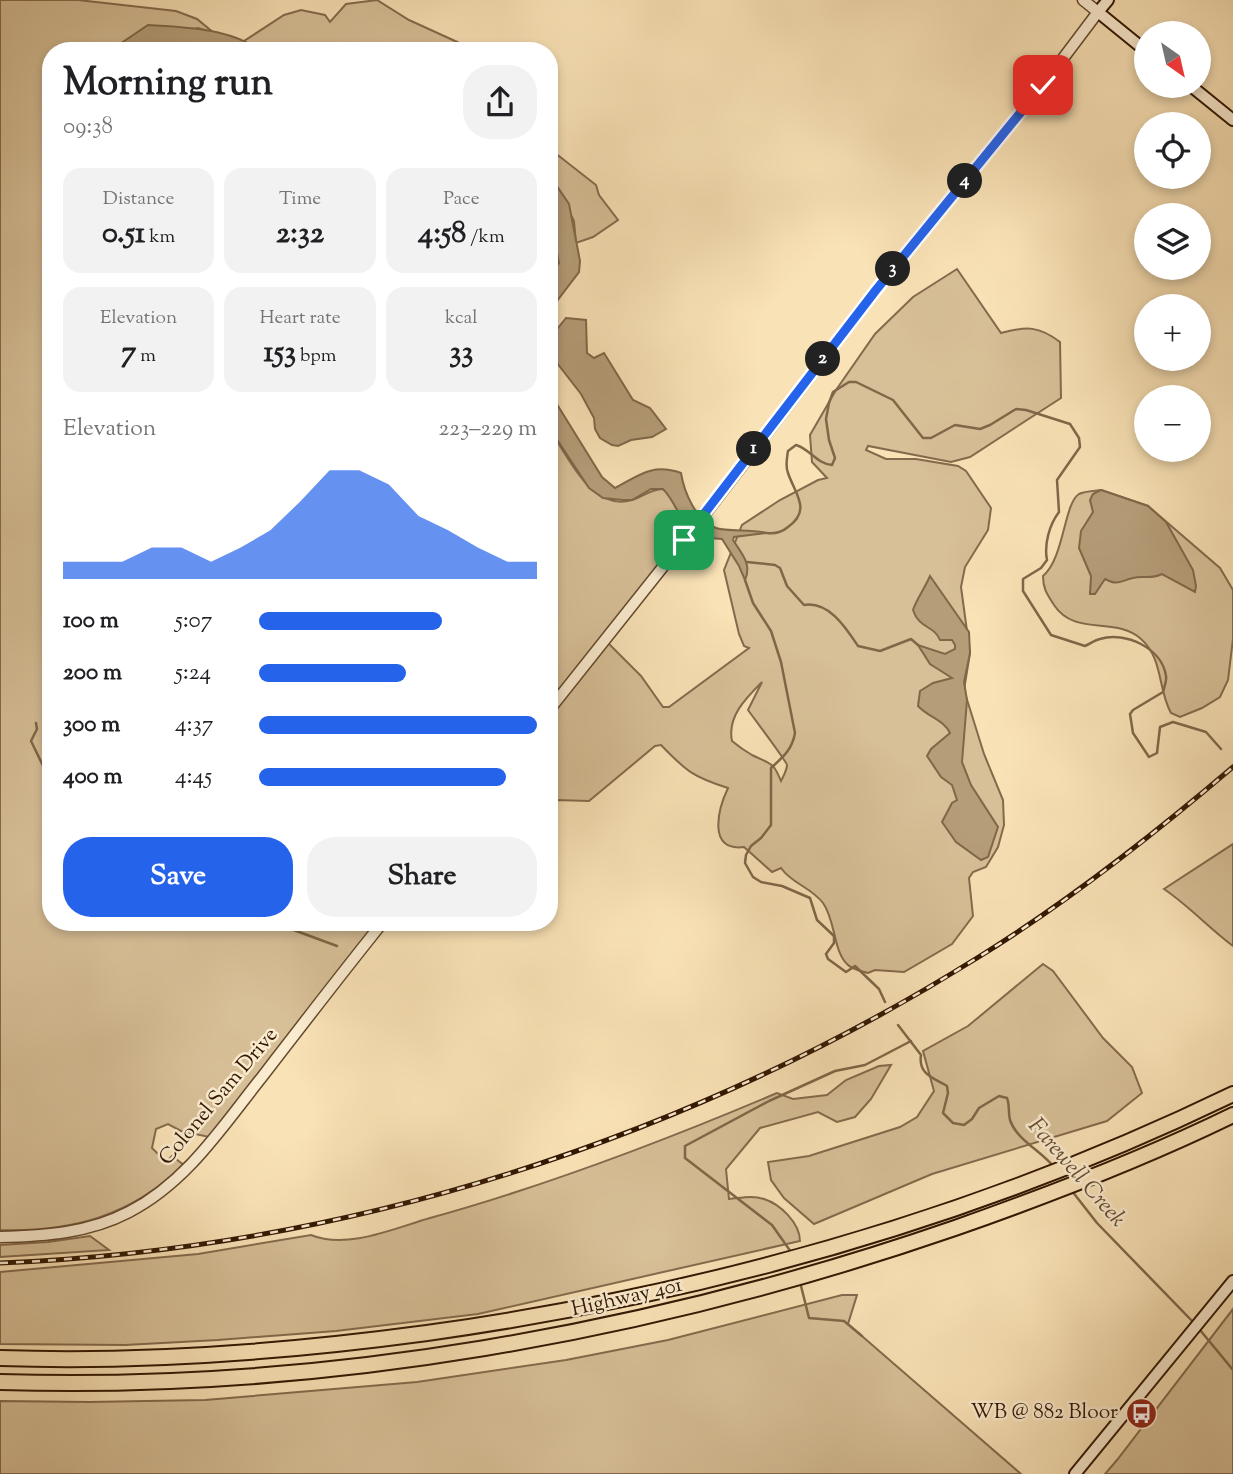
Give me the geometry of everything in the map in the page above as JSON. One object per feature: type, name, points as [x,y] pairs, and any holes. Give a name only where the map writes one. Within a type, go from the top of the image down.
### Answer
[{"type":"highway","name":"Highway 401","points":[[0,1358],[66,1360],[161,1357],[326,1346],[498,1323],[697,1283],[875,1235],[1049,1175],[1186,1117],[1233,1094]]},
{"type":"highway","name":"Highway 401","points":[[0,1382],[169,1381],[324,1369],[520,1343],[666,1312],[774,1284],[895,1248],[1056,1192],[1233,1115]]},
{"type":"main road","points":[[1108,0],[1098,12],[1134,41]]},
{"type":"main road","points":[[1206,98],[1233,120]]},
{"type":"main road","points":[[1075,1474],[1233,1281]]},
{"type":"street","points":[[558,699],[705,514],[876,290],[1043,85],[1098,12],[1083,0]]},
{"type":"street","name":"Colonel Sam Drive","points":[[0,1237],[54,1235],[93,1226],[128,1213],[167,1188],[204,1151],[376,931]]},
{"type":"shaded area","points":[[0,0],[78,0],[176,11],[197,19],[214,33],[198,28],[137,42],[42,42],[42,931],[376,931],[209,1137],[181,1131],[168,1124],[156,1129],[152,1148],[166,1162],[172,1156],[184,1165],[164,1183],[121,1209],[76,1224],[0,1230]]},
{"type":"shaded area","points":[[377,0],[409,20],[457,42],[244,41],[284,15],[301,10],[325,15],[330,22],[346,4]]},
{"type":"shaded area","points":[[148,25],[221,33],[245,42],[123,42]]},
{"type":"shaded area","points":[[558,155],[596,185],[599,195],[618,220],[593,237],[576,243],[574,221],[558,189]]},
{"type":"shaded area","points":[[558,188],[569,204],[580,261],[579,272],[558,300]]},
{"type":"shaded area","points":[[957,269],[1001,333],[1018,329],[1039,330],[1060,342],[1061,398],[970,457],[951,462],[868,446],[866,450],[886,459],[916,459],[958,466],[966,471],[991,508],[988,530],[965,567],[961,587],[970,653],[964,690],[984,754],[1003,800],[1004,825],[998,847],[986,867],[973,872],[969,878],[973,916],[952,944],[904,972],[875,970],[868,973],[852,968],[843,959],[827,910],[813,893],[781,868],[772,872],[744,847],[732,847],[724,843],[718,827],[728,788],[691,772],[661,745],[655,746],[589,801],[558,800],[558,443],[582,479],[604,498],[617,502],[632,500],[663,489],[674,499],[684,523],[678,544],[603,638],[641,676],[663,707],[669,707],[749,648],[744,646],[739,634],[724,570],[742,525],[780,500],[827,478],[812,462],[810,435],[836,390],[875,334],[913,297]],"holes":[[[762,682],[748,710],[787,765],[781,781],[770,764],[732,741],[735,716]]]},
{"type":"shaded area","points":[[566,318],[586,320],[587,353],[594,358],[604,353],[633,400],[650,408],[666,429],[652,437],[631,440],[618,446],[600,438],[595,429],[594,418],[581,394],[558,364],[558,328]]},
{"type":"shaded area","points":[[558,406],[602,477],[615,488],[647,472],[671,470],[681,473],[692,505],[709,524],[721,529],[767,533],[734,537],[733,540],[747,564],[745,580],[722,539],[701,537],[692,532],[663,489],[651,489],[632,500],[623,500],[603,498],[589,488],[558,441]]},
{"type":"shaded area","points":[[1101,490],[1148,506],[1220,568],[1233,590],[1233,639],[1228,680],[1220,697],[1180,717],[1171,713],[1153,655],[1141,639],[1120,628],[1073,621],[1063,615],[1047,594],[1043,576],[1050,568],[1060,545],[1074,499],[1081,493]]},
{"type":"shaded area","points":[[1101,490],[1148,506],[1166,522],[1193,570],[1195,592],[1162,574],[1116,583],[1105,579],[1095,594],[1090,594],[1091,576],[1079,548],[1081,531],[1093,512],[1090,500],[1093,494]]},
{"type":"shaded area","points":[[930,576],[969,632],[970,653],[964,682],[967,700],[962,762],[971,785],[998,827],[988,857],[981,860],[956,842],[942,822],[952,803],[957,800],[952,785],[941,777],[927,756],[931,749],[950,733],[944,725],[918,706],[920,691],[933,683],[952,678],[930,664],[918,645],[945,654],[955,649],[952,640],[940,640],[919,621],[913,610]]},
{"type":"shaded area","points":[[1233,844],[1233,946],[1164,889]]},
{"type":"shaded area","points":[[1043,964],[1053,971],[1103,1038],[1132,1067],[1142,1093],[1107,1121],[932,1174],[814,1224],[784,1198],[771,1180],[768,1162],[809,1156],[900,1127],[917,1117],[934,1091],[923,1051],[968,1026]]},
{"type":"shaded area","points":[[891,1065],[871,1099],[855,1117],[837,1122],[818,1112],[760,1128],[726,1169],[729,1199],[755,1197],[776,1205],[793,1221],[800,1241],[478,1314],[336,1331],[218,1340],[125,1345],[0,1344],[0,1272],[198,1254],[311,1235],[340,1240],[371,1236],[562,1177],[777,1093],[793,1099],[827,1095],[846,1080],[879,1066]]},
{"type":"shaded area","points":[[90,1236],[109,1250],[0,1257],[0,1245]]},
{"type":"shaded area","points":[[842,1295],[857,1295],[848,1324],[1021,1474],[0,1474],[0,1401],[205,1400],[417,1382],[566,1360],[668,1340]]},
{"type":"shaded area","points":[[1233,1309],[1233,1474],[1105,1474],[1117,1460]]},
{"type":"waterway","points":[[767,533],[783,530],[795,521],[799,514],[800,502],[787,468],[788,451],[796,445],[822,462],[832,465],[835,458],[826,419],[829,403],[833,392],[849,382],[856,382],[893,400],[923,438],[931,438],[955,425],[980,429],[1016,409],[1070,424],[1079,438],[1080,447],[1057,480],[1059,512],[1048,535],[1047,560],[1041,568],[1023,579],[1023,591],[1051,635],[1085,646],[1100,639],[1120,637],[1141,644],[1158,657],[1166,676],[1163,692],[1130,714],[1133,733],[1149,757],[1157,753],[1160,727],[1173,722],[1206,732],[1221,749]]},
{"type":"waterway","points":[[747,562],[780,568],[787,586],[804,605],[813,605],[829,611],[858,646],[880,651],[911,639],[918,645]]},
{"type":"waterway","name":"Farewell Creek","points":[[745,580],[753,603],[771,631],[781,662],[795,733],[789,749],[771,768],[771,825],[751,846],[745,863],[753,877],[761,882],[782,886],[810,898],[817,920],[834,936],[834,943],[826,954],[828,959],[846,972],[855,966],[879,989],[885,1002]]},
{"type":"waterway","points":[[36,723],[37,729],[31,741],[42,764]]},
{"type":"waterway","points":[[296,931],[337,946]]},
{"type":"waterway","name":"Farewell Creek","points":[[898,1025],[921,1055],[924,1071],[947,1086],[943,1113],[953,1123],[964,1125],[979,1108],[999,1096],[1007,1098],[1013,1127],[1053,1166]]},
{"type":"waterway","points":[[791,1252],[772,1225],[685,1158],[685,1146],[769,1101],[835,1071],[865,1065],[911,1041]]},
{"type":"waterway","name":"Farewell Creek","points":[[1072,1191],[1097,1223],[1195,1324]]},
{"type":"waterway","points":[[800,1282],[809,1318],[844,1321],[862,1336]]},
{"type":"waterway","name":"Farewell Creek","points":[[1200,1330],[1233,1370]]},
{"type":"railway","points":[[0,1263],[129,1253],[257,1235],[383,1209],[508,1174],[630,1131],[749,1081],[865,1023],[977,958],[1109,867],[1233,767]]},
{"type":"place","name":"WB @ 882 Bloor","points":[[1141,1413]]},
{"type":"route","points":[[684,540],[876,290],[1043,85]]}]
